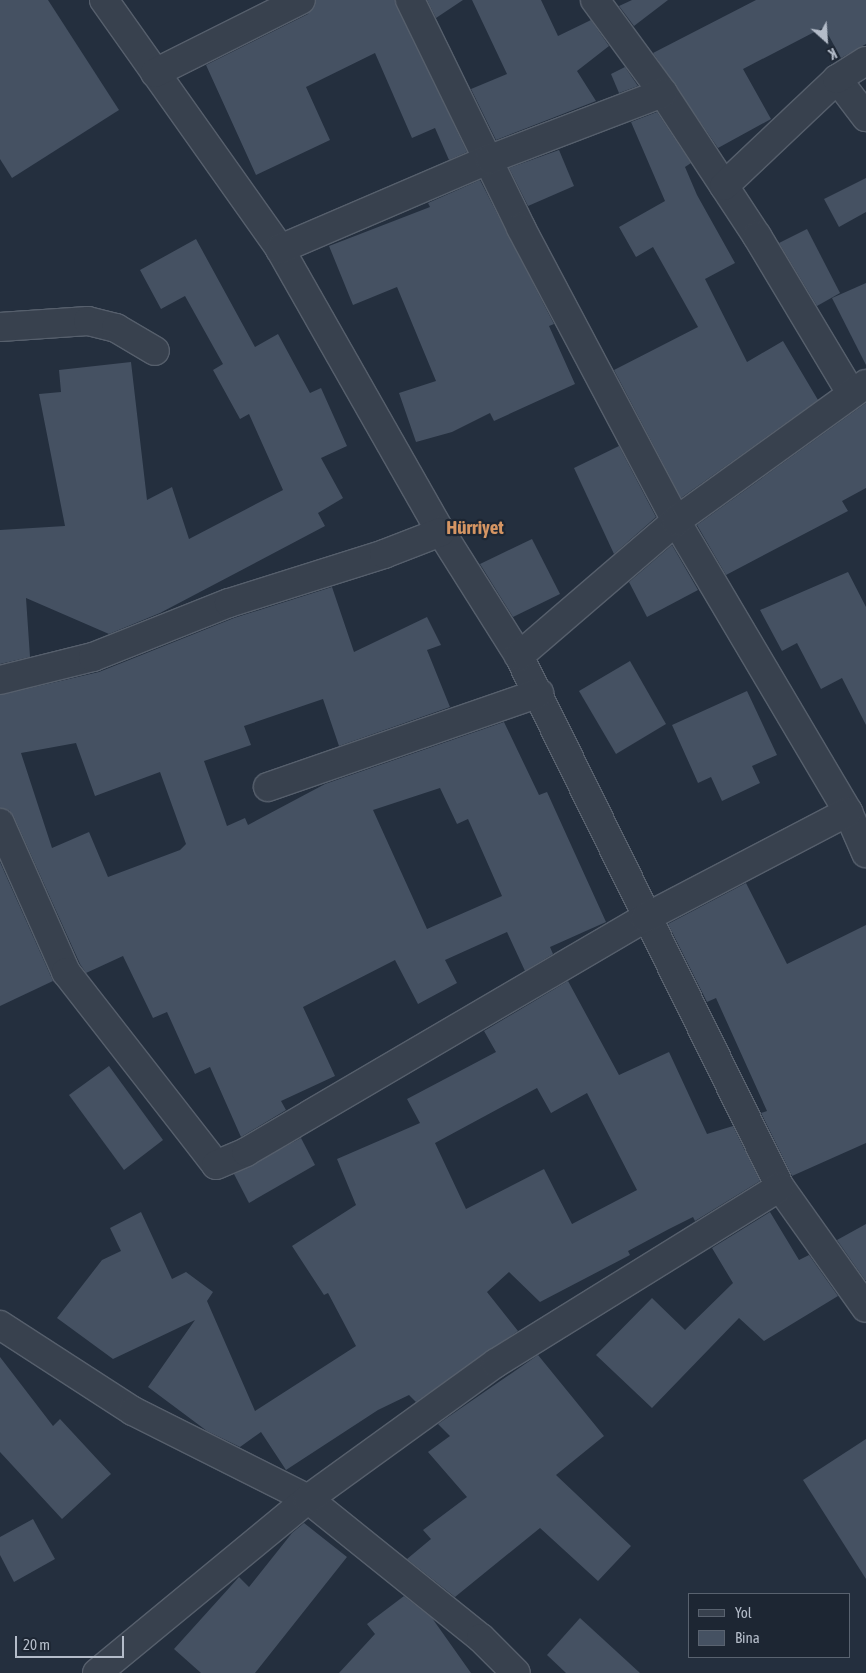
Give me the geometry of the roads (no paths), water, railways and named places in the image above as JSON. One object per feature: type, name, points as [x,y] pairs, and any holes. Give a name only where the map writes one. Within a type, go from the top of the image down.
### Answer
[{"type":"street","points":[[104,0],[280,249],[441,532],[518,656],[539,693],[645,918],[780,1187],[866,1308]]},
{"type":"street","points":[[155,73],[302,0]]},
{"type":"street","points":[[410,0],[490,159],[521,228],[676,521],[848,812],[866,853]]},
{"type":"street","points":[[518,656],[676,521],[859,388],[663,93],[595,0]]},
{"type":"street","points":[[724,186],[837,79],[866,60]]},
{"type":"street","points":[[837,79],[866,117]]},
{"type":"street","points":[[280,249],[490,159],[663,93]]},
{"type":"street","points":[[0,327],[88,321],[116,328],[155,351]]},
{"type":"street","points":[[0,680],[93,657],[229,603],[384,554],[441,532]]},
{"type":"street","points":[[268,787],[539,693]]},
{"type":"street","points":[[0,823],[66,972],[216,1165],[246,1152],[645,918],[848,812]]},
{"type":"street","points":[[97,1673],[308,1499],[496,1363],[780,1187]]},
{"type":"street","points":[[0,1325],[133,1412],[308,1499],[481,1638],[516,1673]]},
{"type":"district","name":"Hürriyet","points":[[475,528]]}]
